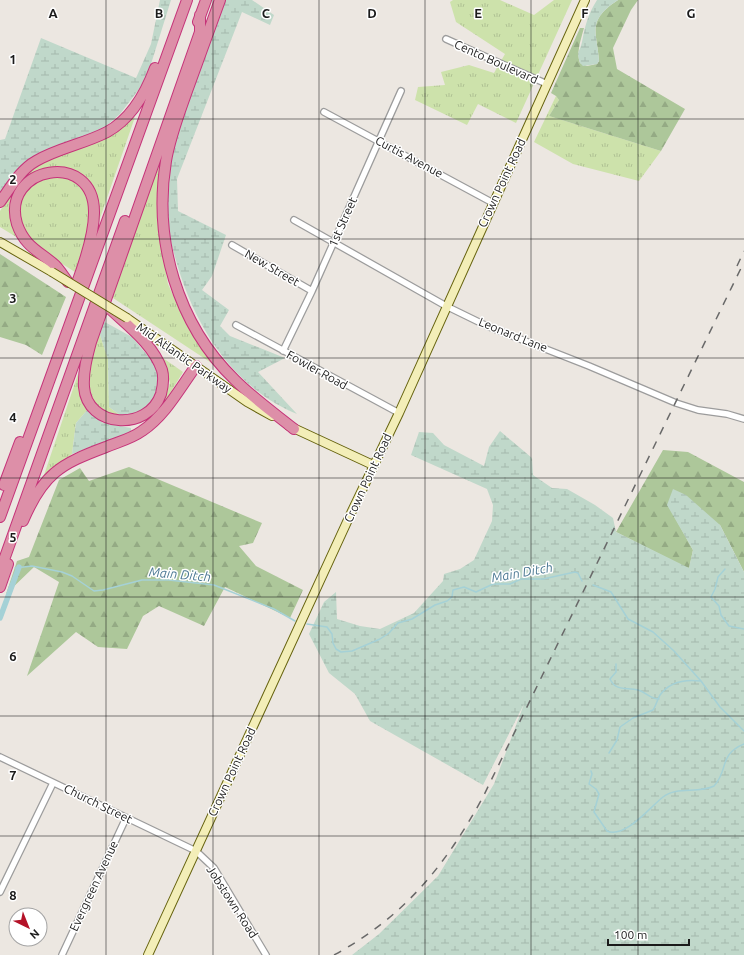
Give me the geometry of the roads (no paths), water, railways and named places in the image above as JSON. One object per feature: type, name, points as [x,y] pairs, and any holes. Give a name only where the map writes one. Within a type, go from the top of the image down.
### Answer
[{"type":"highway","points":[[0,202],[17,179],[35,161],[53,152],[107,132],[123,120],[138,102],[152,77],[180,0]]},
{"type":"highway","points":[[0,518],[187,0]]},
{"type":"highway","points":[[0,571],[206,0]]},
{"type":"highway","points":[[220,0],[175,123],[166,160],[162,194],[162,216],[168,255],[177,291],[195,328],[208,348],[235,380],[294,429]]},
{"type":"highway","points":[[106,306],[125,321],[148,345],[157,358],[162,371],[163,386],[158,401],[149,412],[135,419],[124,421],[110,419],[99,413],[90,404],[84,389],[84,370],[91,342],[200,32],[200,15]]},
{"type":"highway","points":[[0,498],[80,273],[92,228],[94,212],[88,189],[76,178],[67,173],[56,170],[41,173],[28,181],[18,194],[15,209],[17,224],[24,238],[68,282]]},
{"type":"highway","points":[[0,587],[28,509],[45,483],[64,465],[75,459],[142,432],[159,418],[196,366]]},
{"type":"main road","name":"Crown Point Road","points":[[148,955],[373,465],[399,413],[585,0]]},
{"type":"main road","points":[[0,242],[54,268]]},
{"type":"main road","points":[[68,282],[106,306]]},
{"type":"main road","name":"Mid Atlantic Parkway","points":[[125,321],[196,366],[247,402],[294,429],[373,465]]},
{"type":"street","name":"Cento Boulevard","points":[[446,39],[546,84]]},
{"type":"street","name":"1st Street","points":[[282,351],[312,291],[401,91]]},
{"type":"street","name":"Curtis Avenue","points":[[324,112],[493,203]]},
{"type":"street","name":"Leonard Lane","points":[[294,220],[446,306],[487,326],[589,366],[676,403],[698,410],[727,414],[744,419]]},
{"type":"street","name":"New Street","points":[[232,245],[312,291]]},
{"type":"street","name":"Fowler Road","points":[[236,325],[399,413]]},
{"type":"street","name":"Church Street","points":[[0,757],[196,851]]},
{"type":"street","points":[[0,892],[53,783]]},
{"type":"street","name":"Evergreen Avenue","points":[[62,955],[126,818]]},
{"type":"street","name":"Jobstown Road","points":[[196,851],[214,868],[266,955]]},
{"type":"waterway","name":"Main Ditch","points":[[15,568],[32,566],[62,572],[72,576],[94,591],[142,580],[169,580],[214,585],[274,609],[295,621]]},
{"type":"waterway","points":[[0,618],[19,567]]},
{"type":"waterway","points":[[725,569],[718,577],[711,597],[719,606],[721,615],[729,626],[744,629]]},
{"type":"waterway","name":"Main Ditch","points":[[307,624],[327,627],[332,634],[333,643],[336,649],[341,652],[352,651],[380,639],[389,633],[398,623],[412,619],[435,605],[447,601],[452,597],[453,590],[464,587],[476,592],[493,584],[510,584],[521,579],[543,579],[575,572],[578,573],[582,581]]},
{"type":"waterway","name":"Main Ditch","points":[[593,585],[611,592],[628,619],[653,632],[674,651],[701,681],[720,707],[744,731]]},
{"type":"waterway","points":[[616,664],[616,672],[610,679],[615,686],[638,690],[653,698],[659,699]]},
{"type":"waterway","points":[[609,753],[617,740],[620,727],[633,718],[653,710],[664,690],[678,682],[689,680],[701,681]]},
{"type":"waterway","points":[[591,771],[592,774],[589,784],[596,789],[599,794],[594,812],[607,831],[614,832],[622,830],[637,821],[663,797],[669,794],[681,791],[701,790],[714,786],[719,780],[730,753],[744,744]]},
{"type":"railway","points":[[737,266],[744,251]]},
{"type":"railway","points":[[334,955],[359,940],[402,907],[438,867],[469,822],[483,797],[744,262]]}]
